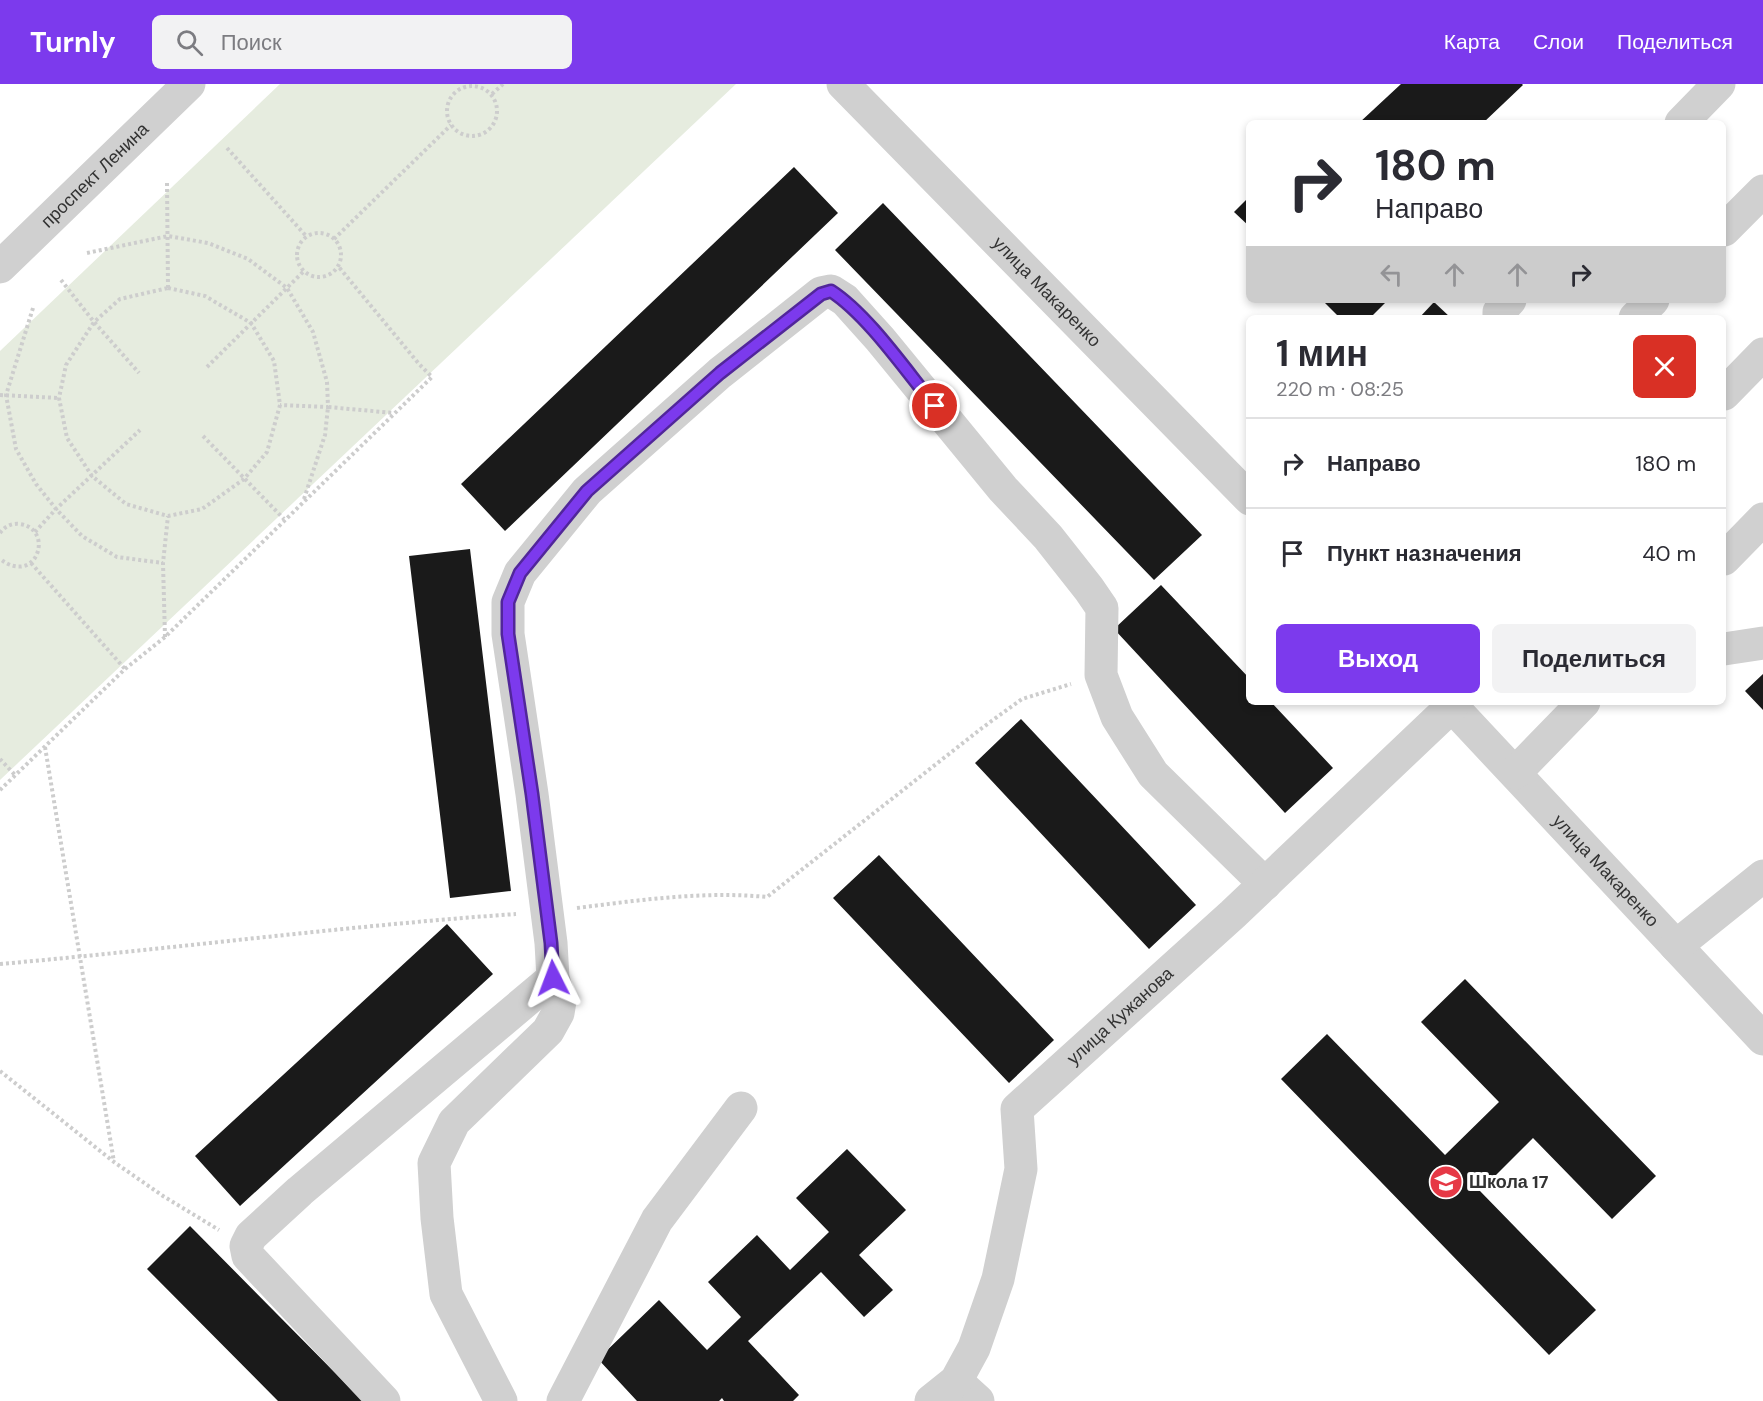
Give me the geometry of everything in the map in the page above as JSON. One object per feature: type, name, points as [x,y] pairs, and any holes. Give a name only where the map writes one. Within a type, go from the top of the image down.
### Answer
[{"type":"street","name":"проспект Ленина","points":[[0,267],[189,84]]},
{"type":"street","name":"улица Макаренко","points":[[843,84],[1246,495]]},
{"type":"street","points":[[1684,120],[1719,84]]},
{"type":"street","points":[[1726,228],[1763,191]]},
{"type":"street","points":[[501,1401],[446,1294],[437,1218],[434,1163],[454,1122],[548,1031],[558,1013],[560,1001],[553,978],[532,794],[508,634],[508,602],[520,573],[587,491],[720,373],[821,294],[831,291],[844,300],[880,339],[1003,489],[1048,537],[1089,589],[1102,608],[1101,675],[1117,717],[1153,774],[1265,884]]},
{"type":"street","points":[[1498,315],[1498,312],[1507,303]]},
{"type":"street","points":[[1638,315],[1650,303]]},
{"type":"street","points":[[1726,392],[1763,354]]},
{"type":"street","points":[[1726,557],[1763,519]]},
{"type":"street","points":[[1726,649],[1763,643]]},
{"type":"street","name":"улица Кужанова","points":[[931,1401],[967,1391],[974,1348],[998,1280],[1021,1169],[1017,1109],[1265,884],[1449,705]]},
{"type":"street","name":"улица Макаренко","points":[[1451,705],[1763,1039]]},
{"type":"street","points":[[1515,773],[1581,705]]},
{"type":"street","points":[[1676,945],[1763,876]]},
{"type":"street","points":[[384,1401],[248,1256],[246,1246],[251,1236],[300,1191],[553,978]]},
{"type":"street","points":[[563,1401],[657,1220],[741,1108]]},
{"type":"path","points":[[492,94],[503,84]]},
{"type":"path","points":[[474,86],[492,94],[497,108],[496,119],[490,129],[481,135],[470,136],[459,133],[451,125],[447,115],[448,104],[454,94],[463,88],[474,86]]},
{"type":"path","points":[[334,239],[451,125]]},
{"type":"path","points":[[227,148],[307,237]]},
{"type":"path","points":[[167,183],[168,288]]},
{"type":"path","points":[[316,233],[326,234],[334,239],[340,247],[341,256],[338,266],[332,273],[322,277],[313,276],[304,271],[297,253],[300,244],[307,237],[316,233]]},
{"type":"path","points":[[0,790],[125,669],[165,637],[303,500],[325,435],[328,407],[327,382],[313,332],[287,288],[248,259],[208,243],[168,236],[87,253]]},
{"type":"path","points":[[284,519],[432,377],[338,266]]},
{"type":"path","points":[[207,367],[304,271]]},
{"type":"path","points":[[61,280],[139,373]]},
{"type":"path","points":[[168,288],[205,296],[251,323],[274,361],[279,405],[267,452],[244,479],[202,509],[168,516],[126,504],[92,476],[67,438],[59,398],[66,365],[94,322],[120,299],[168,288]]},
{"type":"path","points":[[33,308],[6,395],[16,449],[36,484],[82,536],[117,557],[163,563]]},
{"type":"path","points":[[0,395],[59,398]]},
{"type":"path","points":[[279,405],[394,413]]},
{"type":"path","points":[[35,532],[56,509],[140,430]]},
{"type":"path","points":[[203,436],[284,519]]},
{"type":"path","points":[[165,637],[163,563],[168,516]]},
{"type":"path","points":[[0,533],[2,526],[15,523],[26,525],[35,532],[39,542],[38,554],[31,563],[20,567],[9,566],[0,559]]},
{"type":"path","points":[[31,563],[125,669]]},
{"type":"path","points":[[0,963],[79,957],[419,920],[547,912],[662,897],[730,894],[767,897],[1022,699],[1101,675]]},
{"type":"path","points":[[45,747],[114,1162]]},
{"type":"path","points":[[0,759],[15,775]]},
{"type":"path","points":[[0,1071],[114,1162],[163,1197],[246,1246]]},
{"type":"shaded area","points":[[280,84],[736,84],[0,780],[0,351]]},
{"type":"building","points":[[1401,84],[1523,85],[1486,120],[1362,120]]},
{"type":"building","points":[[794,167],[838,213],[505,531],[461,484]]},
{"type":"building","points":[[1246,200],[1246,223],[1234,212]]},
{"type":"building","points":[[883,203],[1202,535],[1154,580],[835,250]]},
{"type":"building","points":[[1325,303],[1385,303],[1373,315],[1337,315]]},
{"type":"building","points":[[1435,303],[1448,315],[1422,315]]},
{"type":"building","points":[[470,549],[511,891],[450,898],[409,556]]},
{"type":"building","points":[[1161,585],[1246,675],[1246,705],[1274,705],[1333,768],[1285,813],[1114,629]]},
{"type":"building","points":[[1763,674],[1763,710],[1745,691]]},
{"type":"building","points":[[1021,719],[1196,905],[1149,949],[975,763]]},
{"type":"building","points":[[879,855],[1054,1040],[1009,1083],[833,898]]},
{"type":"building","points":[[447,924],[493,974],[240,1206],[195,1156]]},
{"type":"building","points":[[1465,979],[1656,1176],[1612,1219],[1533,1138],[1480,1191],[1596,1310],[1549,1355],[1281,1079],[1327,1034],[1445,1155],[1499,1102],[1421,1022]]},
{"type":"building","points":[[847,1149],[906,1210],[859,1255],[893,1290],[864,1317],[821,1272],[748,1341],[799,1395],[793,1401],[724,1401],[722,1398],[719,1401],[637,1401],[598,1359],[659,1300],[707,1350],[741,1317],[708,1282],[757,1235],[790,1270],[829,1232],[796,1198]]},
{"type":"building","points":[[190,1226],[363,1401],[278,1401],[147,1269]]},
{"type":"place","name":"Школа 17","points":[[1446,1182]]},
{"type":"route","points":[[553,978],[551,943],[532,794],[508,634],[508,602],[520,573],[587,491],[720,373],[821,294],[831,291],[844,300],[880,339],[935,406]]}]
